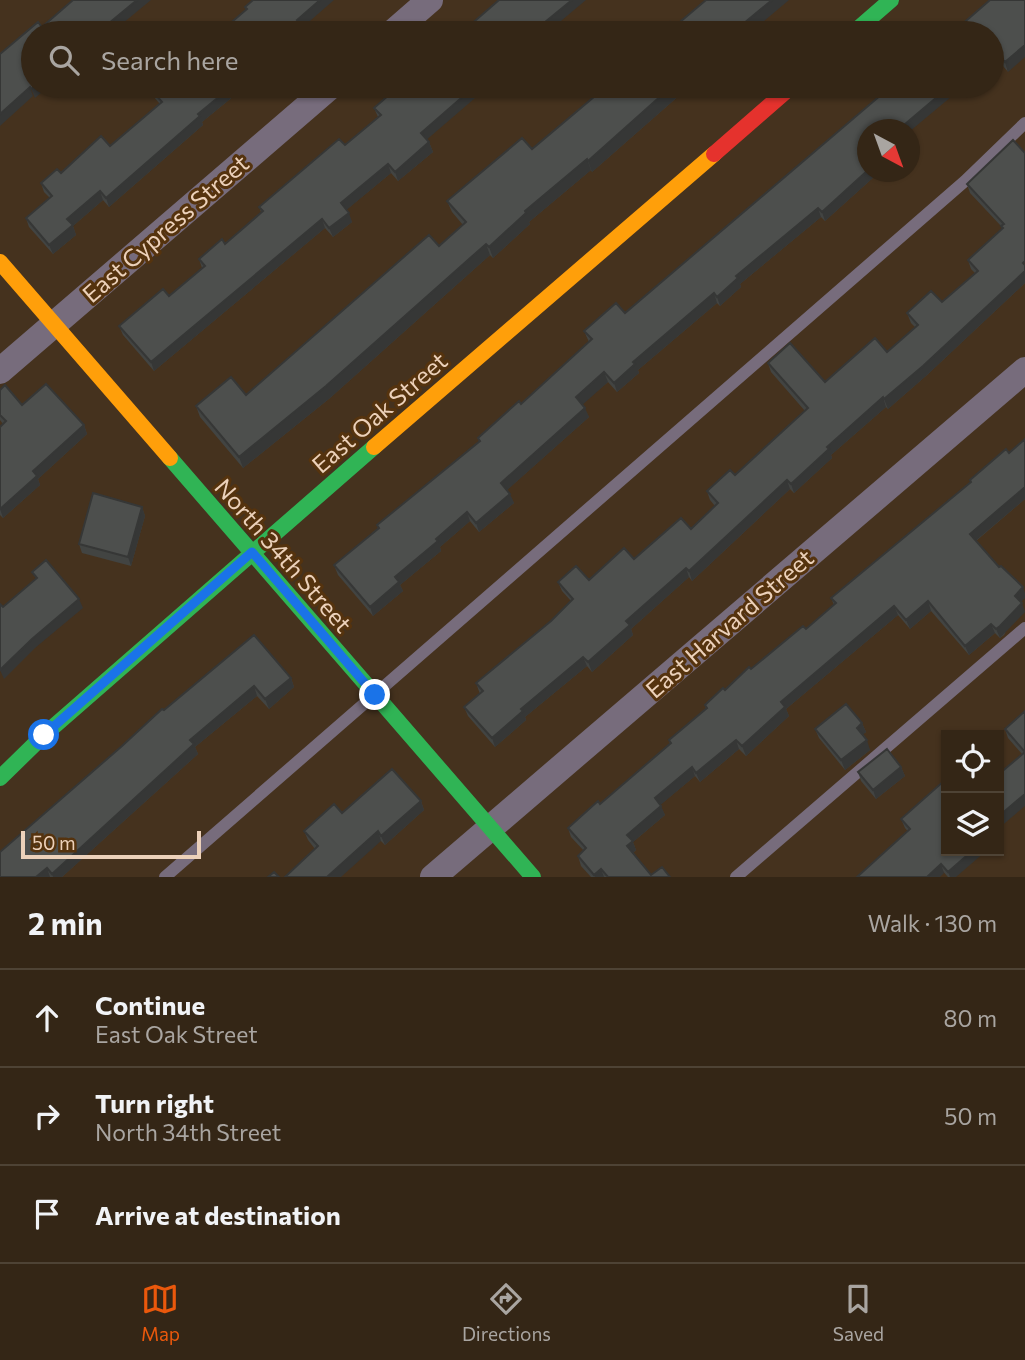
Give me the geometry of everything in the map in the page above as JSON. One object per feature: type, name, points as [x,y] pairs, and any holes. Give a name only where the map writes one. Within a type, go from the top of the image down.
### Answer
[{"type":"street","points":[[406,21],[430,0]]},
{"type":"street","points":[[867,21],[891,0]]},
{"type":"street","name":"East Cypress Street","points":[[0,371],[317,98]]},
{"type":"street","name":"East Oak Street","points":[[0,778],[252,552],[778,98]]},
{"type":"street","name":"North 34th Street","points":[[0,262],[533,877]]},
{"type":"street","name":"East Harvard Street","points":[[433,877],[1025,370]]},
{"type":"lane","points":[[165,877],[965,181],[1025,123]]},
{"type":"lane","points":[[736,877],[1025,628]]},
{"type":"building","points":[[73,0],[137,0],[112,21],[49,21]]},
{"type":"building","points":[[253,0],[320,0],[298,21],[233,21],[247,9],[245,7]]},
{"type":"building","points":[[499,0],[572,0],[546,21],[475,21]]},
{"type":"building","points":[[706,0],[772,0],[747,21],[681,21]]},
{"type":"building","points":[[990,0],[1025,0],[1025,45],[1005,62],[1004,21],[966,21]]},
{"type":"building","points":[[21,36],[21,95],[0,114],[0,54]]},
{"type":"building","points":[[159,98],[217,98],[106,198],[100,191],[67,219],[73,225],[49,245],[26,218],[52,196],[41,183],[57,169],[61,173],[101,136],[110,146],[162,102]]},
{"type":"building","points":[[386,98],[461,98],[421,133],[429,142],[395,172],[388,164],[341,203],[349,213],[329,228],[322,219],[151,362],[119,326],[163,289],[169,296],[205,266],[199,259],[222,239],[225,244],[263,211],[259,207],[339,139],[345,145],[381,115],[374,108]]},
{"type":"building","points":[[593,98],[659,98],[588,161],[587,159],[525,211],[526,213],[489,247],[486,244],[326,386],[239,457],[196,406],[231,377],[246,395],[429,235],[439,246],[466,222],[447,201],[522,138],[532,149]]},
{"type":"building","points":[[877,98],[936,98],[911,119],[857,119],[857,180],[822,212],[818,208],[736,276],[738,278],[717,297],[714,293],[633,362],[635,364],[614,383],[604,372],[576,397],[585,408],[501,483],[510,494],[476,523],[467,512],[395,577],[399,582],[370,607],[334,565],[379,528],[377,525],[480,441],[478,438],[519,401],[521,404],[592,339],[584,331],[616,303],[625,313]]},
{"type":"building","points":[[1013,140],[1025,153],[1025,271],[923,366],[884,399],[883,397],[827,447],[829,449],[791,484],[787,480],[689,571],[686,568],[626,621],[630,625],[588,662],[583,657],[521,709],[523,711],[492,738],[464,707],[483,691],[476,683],[551,621],[573,599],[558,582],[576,566],[589,580],[624,548],[634,559],[681,518],[691,529],[718,503],[707,491],[730,470],[735,475],[808,408],[768,363],[790,343],[825,382],[875,338],[887,352],[918,325],[907,313],[931,291],[942,302],[978,271],[968,260],[1003,228],[1001,226],[1004,224],[967,184]]},
{"type":"building","points":[[46,384],[84,425],[33,471],[37,476],[0,509],[0,427],[6,421],[0,415],[0,390],[5,385],[22,405]]},
{"type":"building","points":[[1025,439],[1025,487],[970,534],[999,567],[1023,587],[1015,596],[1022,603],[1000,626],[996,629],[991,624],[965,646],[928,601],[906,620],[894,606],[781,702],[785,707],[742,746],[736,740],[696,773],[692,767],[655,798],[661,806],[627,835],[633,841],[627,846],[651,875],[662,867],[670,877],[608,877],[601,869],[594,875],[578,856],[586,848],[568,828],[671,743],[669,740],[707,708],[705,705],[723,688],[725,690],[749,667],[751,669],[803,626],[806,629],[836,603],[831,598],[971,482],[970,480],[1006,449],[1009,453]]},
{"type":"building","points":[[93,493],[142,507],[128,557],[79,544]]},
{"type":"building","points":[[46,560],[79,599],[0,670],[0,604],[3,607],[37,578],[32,572]]},
{"type":"building","points":[[254,635],[291,678],[265,699],[254,686],[190,740],[194,744],[52,874],[47,868],[36,877],[0,877],[0,852],[162,709]]},
{"type":"building","points":[[846,704],[862,723],[857,728],[867,740],[841,760],[815,729]]},
{"type":"building","points":[[1025,711],[1025,752],[1005,729]]},
{"type":"building","points":[[887,749],[901,767],[873,790],[858,772]]},
{"type":"building","points":[[1025,752],[1025,794],[1004,812],[1004,793],[1004,770]]},
{"type":"building","points":[[392,769],[421,801],[381,836],[378,831],[327,877],[285,877],[318,846],[304,831],[334,804],[342,813]]},
{"type":"building","points":[[941,784],[941,856],[966,856],[948,872],[941,864],[927,877],[857,877],[910,829],[901,819]]},
{"type":"traffic: fast","points":[[867,21],[891,0]]},
{"type":"traffic: fast","points":[[0,778],[44,735],[374,447]]},
{"type":"traffic: fast","points":[[170,458],[533,877]]},
{"type":"traffic: slow","points":[[374,447],[714,154]]},
{"type":"traffic: slow","points":[[0,262],[170,458]]},
{"type":"traffic: jam","points":[[714,154],[778,98]]},
{"type":"route","points":[[44,735],[252,552],[375,695]]}]
